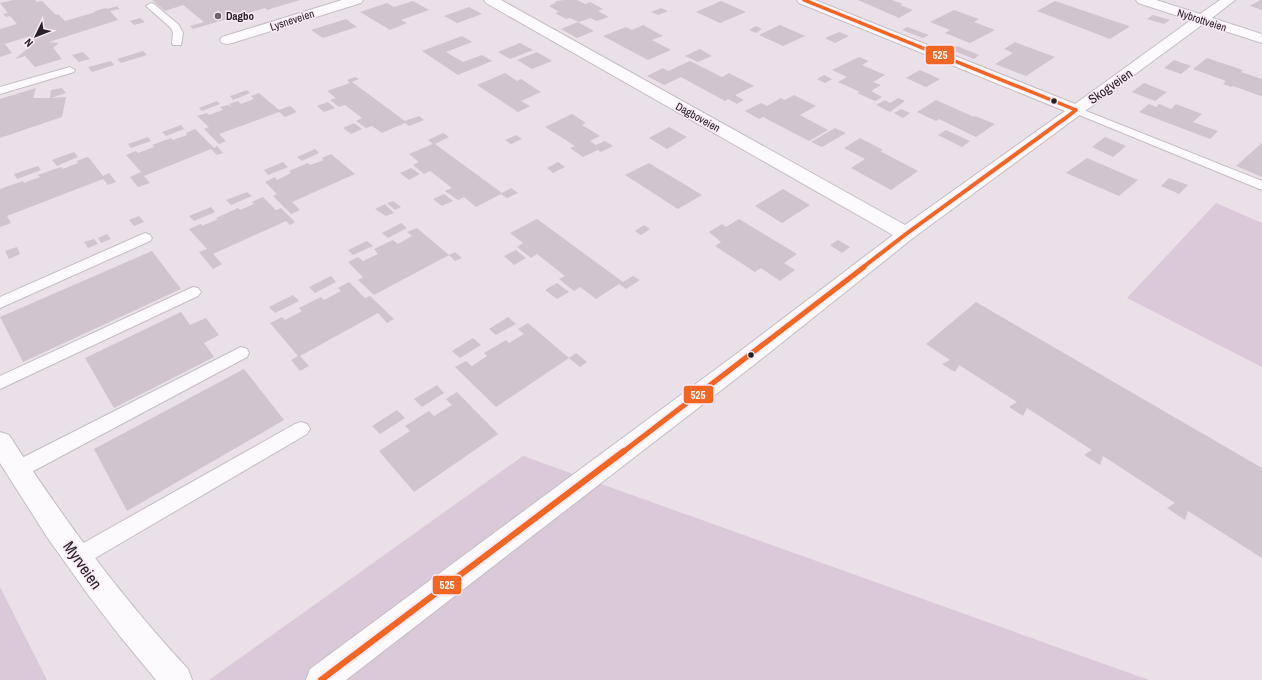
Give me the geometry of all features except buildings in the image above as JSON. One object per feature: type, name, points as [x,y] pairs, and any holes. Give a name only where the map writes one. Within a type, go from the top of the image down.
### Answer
[{"type":"street","name":"Lysneveien","points":[[227,40],[352,0]]},
{"type":"street","name":"Dagboveien","points":[[491,0],[906,234]]},
{"type":"street","points":[[804,0],[1076,110]]},
{"type":"street","name":"Nybrottveien","points":[[1143,0],[1262,39]]},
{"type":"street","name":"Skogveien","points":[[322,680],[747,358],[906,234],[1076,110],[1203,20],[1228,0]]},
{"type":"street","name":"Myrveien","points":[[0,442],[17,470],[102,593],[177,680]]},
{"type":"lane","points":[[151,6],[175,27],[178,33],[177,44]]},
{"type":"lane","points":[[0,91],[70,70]]},
{"type":"lane","points":[[1076,110],[1262,186]]},
{"type":"lane","points":[[0,303],[145,238]]},
{"type":"lane","points":[[0,383],[193,292]]},
{"type":"lane","points":[[17,470],[241,353]]},
{"type":"lane","points":[[78,557],[301,430]]},
{"type":"shaded area","points":[[1216,203],[1262,223],[1262,367],[1127,298]]},
{"type":"shaded area","points":[[523,456],[1149,680],[209,680]]},
{"type":"shaded area","points":[[0,587],[47,680],[0,680]]},
{"type":"transit line","name":"525","points":[[804,0],[1076,110]]},
{"type":"transit line","name":"525","points":[[321,680],[747,358],[906,234],[1076,110]]},
{"type":"place","name":"Dagbo","points":[[218,16]]}]
